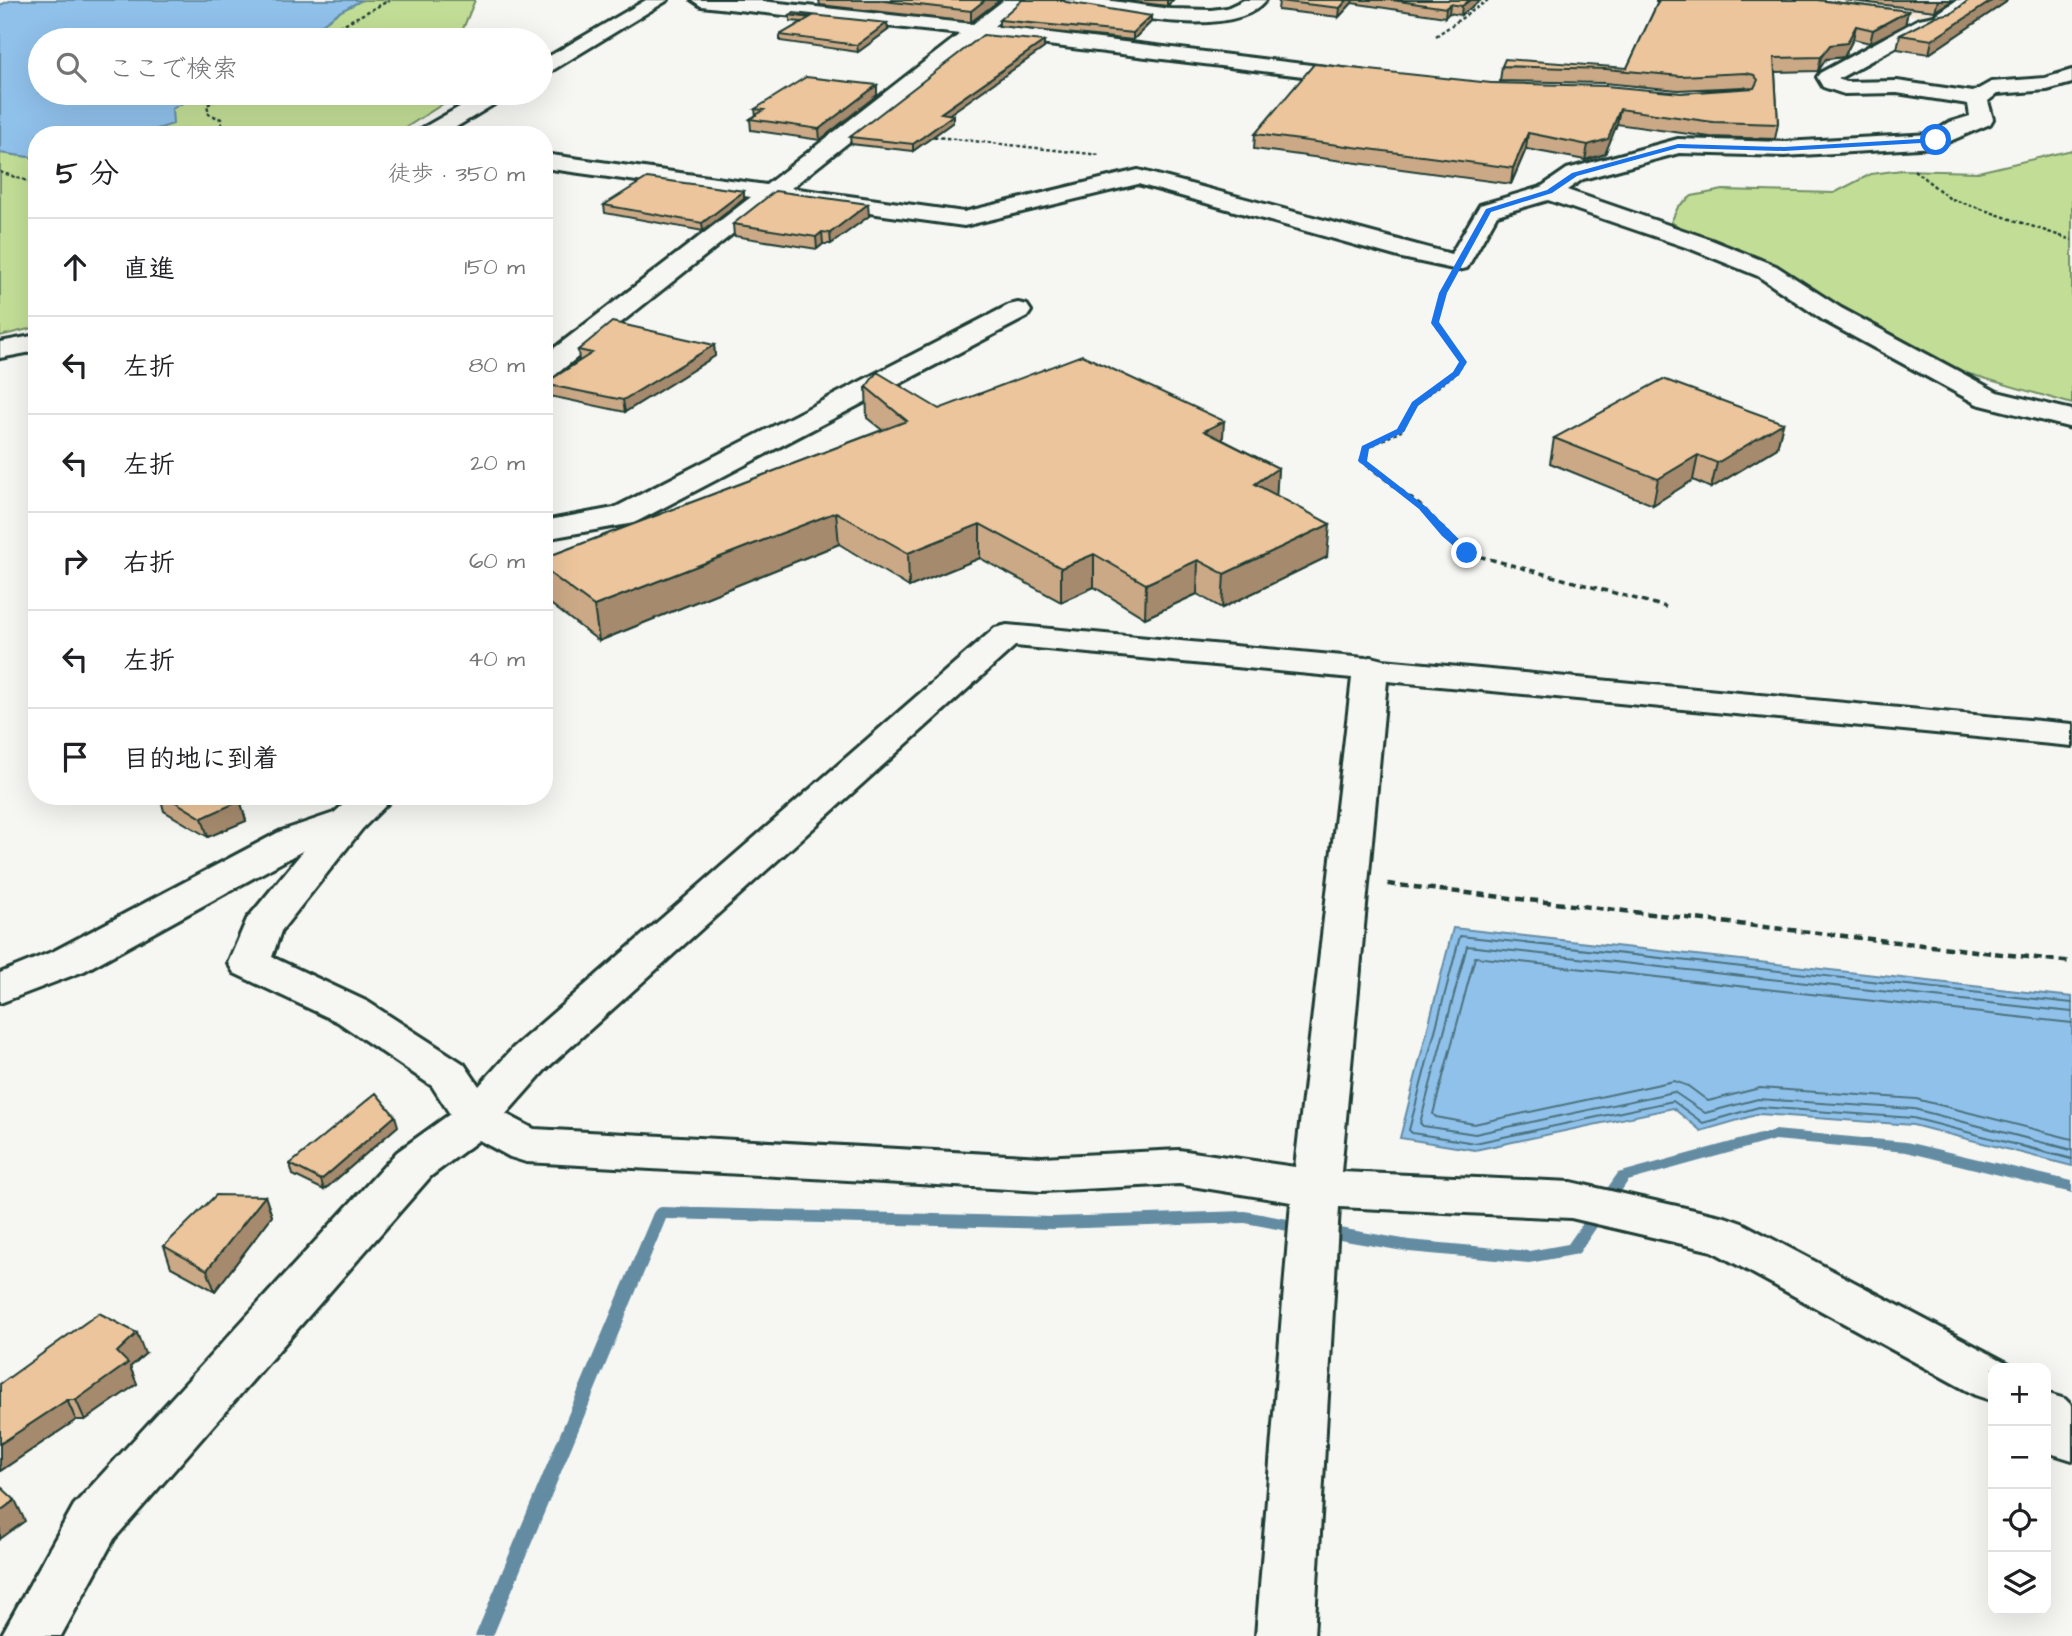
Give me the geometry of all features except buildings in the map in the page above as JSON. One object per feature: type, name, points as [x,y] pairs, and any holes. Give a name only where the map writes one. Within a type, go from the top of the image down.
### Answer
[{"type":"street","points":[[553,62],[659,0]]},
{"type":"street","points":[[701,0],[977,30],[1155,54],[1386,80]]},
{"type":"street","points":[[553,363],[1016,0]]},
{"type":"street","points":[[1066,0],[1192,15],[1231,13],[1257,0]]},
{"type":"street","points":[[1969,0],[1940,20],[1926,23],[1835,71],[1828,77],[1830,83],[1844,88],[1897,88],[1977,99],[1992,88],[2047,84],[2070,78]]},
{"type":"street","points":[[1155,54],[1154,48],[1192,15]]},
{"type":"street","points":[[1899,15],[1940,20]]},
{"type":"street","points":[[553,162],[964,219],[1138,177],[1411,253],[1458,263],[1488,210],[1549,192],[1575,174],[1678,146],[1784,149],[1936,140],[1958,127],[1982,120],[1977,99]]},
{"type":"street","points":[[442,126],[478,105]]},
{"type":"street","points":[[1549,192],[1700,244],[1767,271],[1832,314],[1987,398],[2072,419]]},
{"type":"street","points":[[553,528],[623,516],[1018,311]]},
{"type":"street","points":[[0,350],[28,345]]},
{"type":"street","points":[[30,1636],[94,1522],[414,1164],[476,1118],[529,1059],[1007,635],[1371,667],[2072,735]]},
{"type":"street","points":[[1285,1636],[1316,1188],[1371,667]]},
{"type":"street","points":[[362,809],[262,928],[249,963],[353,1012],[448,1075],[476,1118],[526,1145],[1042,1174],[1179,1167],[1316,1188],[1571,1200],[1725,1236],[1988,1377]]},
{"type":"street","points":[[0,989],[69,961],[295,839],[362,809]]},
{"type":"street","points":[[2051,1419],[2072,1438]]},
{"type":"path","points":[[336,28],[390,0]]},
{"type":"path","points":[[1436,36],[1488,0]]},
{"type":"path","points":[[207,105],[209,114],[221,119],[222,126]]},
{"type":"path","points":[[854,128],[1107,156]]},
{"type":"path","points":[[1880,143],[1949,198],[2072,240]]},
{"type":"path","points":[[0,172],[28,181]]},
{"type":"path","points":[[1458,263],[1443,293],[1435,323],[1463,362],[1456,373],[1415,404],[1401,431],[1365,448],[1362,461],[1422,508],[1467,553],[1666,607]]},
{"type":"path","points":[[1349,880],[2072,962]]},
{"type":"shaded area","points":[[1793,0],[1961,0],[1934,18]]},
{"type":"green space","points":[[362,0],[475,0],[463,28],[316,28]]},
{"type":"green space","points":[[178,105],[441,105],[408,126],[156,126],[171,109]]},
{"type":"green space","points":[[2072,150],[2072,404],[1878,347],[1671,222],[1678,207],[1692,196],[1723,190],[1834,193],[1871,174],[1902,170],[1978,172]]},
{"type":"green space","points":[[0,153],[28,157],[28,329],[0,336]]},
{"type":"water","points":[[12,0],[362,0],[316,28],[28,28],[28,105],[179,105],[172,109],[173,124],[167,126],[28,126],[28,157],[0,153],[0,5]]},
{"type":"water","points":[[1453,928],[2072,997],[2072,1166],[1913,1125],[1759,1114],[1701,1131],[1673,1108],[1475,1150],[1400,1138]]},
{"type":"waterway","points":[[1322,1231],[1409,1246],[1529,1257],[1573,1249],[1623,1177],[1775,1135],[1906,1147],[2072,1187]]},
{"type":"waterway","points":[[484,1636],[661,1213],[1052,1223],[1245,1217],[1304,1228]]},
{"type":"route","points":[[1467,553],[1422,508],[1362,461],[1365,448],[1401,431],[1415,404],[1456,373],[1463,362],[1435,323],[1443,293],[1488,210],[1549,192],[1575,174],[1678,146],[1784,149],[1936,140]]}]
